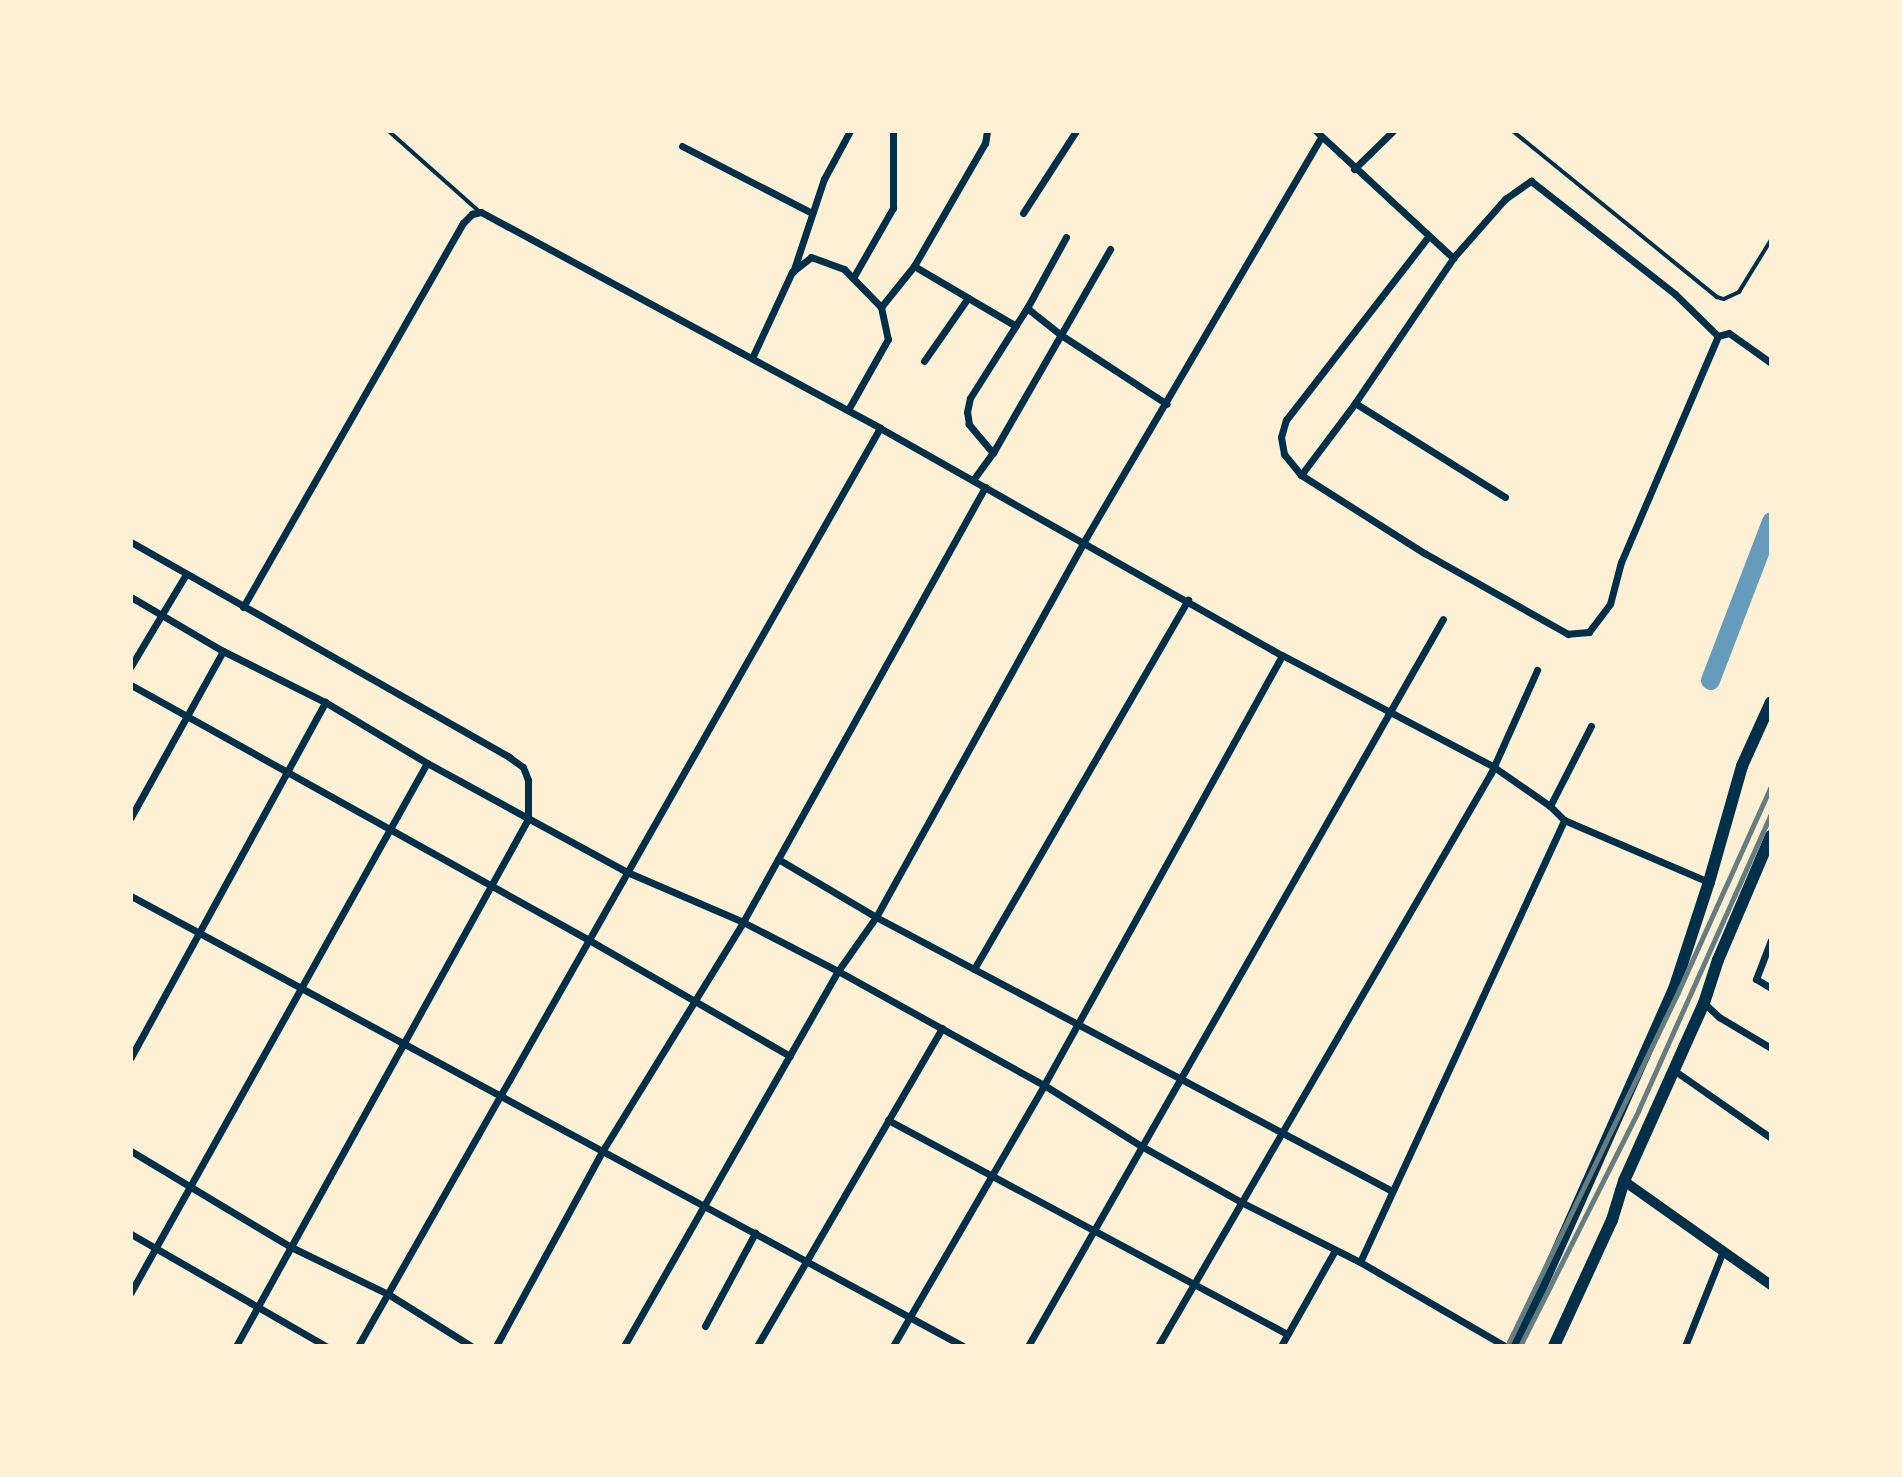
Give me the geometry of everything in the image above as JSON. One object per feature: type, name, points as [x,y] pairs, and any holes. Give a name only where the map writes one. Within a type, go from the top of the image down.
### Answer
[{"type":"main road","points":[[1515,1346],[1674,989],[1709,882],[1742,766],[1771,702]]},
{"type":"main road","points":[[1554,1346],[1612,1220],[1624,1181],[1704,1003],[1718,960],[1771,836]]},
{"type":"street","points":[[752,358],[792,272],[824,179],[850,131]]},
{"type":"street","points":[[853,278],[893,208],[893,131]]},
{"type":"street","points":[[881,307],[914,266],[985,144],[987,131]]},
{"type":"street","points":[[1023,213],[1076,131]]},
{"type":"street","points":[[1354,169],[1394,131]]},
{"type":"street","points":[[624,1346],[838,971],[876,917],[1083,542],[1167,404],[1319,134],[1453,258]]},
{"type":"street","points":[[682,146],[813,213]]},
{"type":"street","points":[[1301,475],[1355,403],[1453,258],[1505,199],[1531,181],[1675,294],[1718,336]]},
{"type":"street","points":[[243,607],[463,223],[472,214],[481,212],[848,410],[1282,655],[1494,767],[1550,806],[1564,820],[1709,882]]},
{"type":"street","points":[[993,453],[970,424],[967,412],[970,398],[1027,308],[1066,236]]},
{"type":"street","points":[[1428,237],[1286,420],[1281,437],[1284,454],[1301,475],[1424,552],[1556,629],[1576,635],[1589,632],[1610,604],[1621,562],[1718,336]]},
{"type":"street","points":[[973,480],[993,453],[1110,248]]},
{"type":"street","points":[[792,272],[811,257],[844,269],[881,307],[888,339],[848,410]]},
{"type":"street","points":[[914,266],[1016,326]]},
{"type":"street","points":[[924,362],[968,298]]},
{"type":"street","points":[[1027,308],[1060,335],[1167,404]]},
{"type":"street","points":[[1718,336],[1729,333],[1771,363]]},
{"type":"street","points":[[1355,403],[1504,497]]},
{"type":"street","points":[[358,1346],[880,428]]},
{"type":"street","points":[[496,1346],[603,1150],[743,922],[985,487]]},
{"type":"street","points":[[131,542],[509,757],[523,767],[528,780],[528,819],[236,1346]]},
{"type":"street","points":[[131,666],[186,574]]},
{"type":"street","points":[[131,597],[223,651],[325,702],[427,763],[627,872],[743,922],[943,1028],[1044,1085],[1143,1147],[1241,1202],[1360,1262],[1505,1346]]},
{"type":"street","points":[[974,969],[1188,600]]},
{"type":"street","points":[[1028,1346],[1443,619]]},
{"type":"street","points":[[131,817],[223,651]]},
{"type":"street","points":[[893,1346],[1044,1085],[1282,655]]},
{"type":"street","points":[[1158,1346],[1494,767],[1537,670]]},
{"type":"street","points":[[131,685],[589,940],[790,1056]]},
{"type":"street","points":[[131,1057],[325,702]]},
{"type":"street","points":[[1550,806],[1591,726]]},
{"type":"street","points":[[131,1292],[427,763]]},
{"type":"street","points":[[1360,1262],[1564,820]]},
{"type":"street","points":[[778,859],[876,917],[1180,1081],[1283,1132],[1392,1191]]},
{"type":"street","points":[[131,896],[199,930],[962,1346]]},
{"type":"street","points":[[1771,940],[1756,979],[1771,988]]},
{"type":"street","points":[[1704,1003],[1719,1017],[1771,1048]]},
{"type":"street","points":[[757,1346],[943,1028]]},
{"type":"street","points":[[1675,1071],[1771,1138]]},
{"type":"street","points":[[888,1120],[1287,1334]]},
{"type":"street","points":[[131,1151],[291,1247],[388,1294],[471,1346]]},
{"type":"street","points":[[1624,1181],[1771,1285]]},
{"type":"street","points":[[705,1326],[755,1233]]},
{"type":"street","points":[[131,1234],[326,1346]]},
{"type":"street","points":[[1281,1346],[1335,1250]]},
{"type":"street","points":[[1685,1346],[1723,1251]]},
{"type":"lane","points":[[389,131],[481,212]]},
{"type":"lane","points":[[1513,131],[1717,297],[1724,299],[1739,292],[1771,240]]},
{"type":"waterway","points":[[1710,680],[1771,521]]},
{"type":"railway","points":[[1507,1346],[1678,992],[1771,786]]},
{"type":"railway","points":[[1520,1346],[1638,1111],[1771,814]]}]
